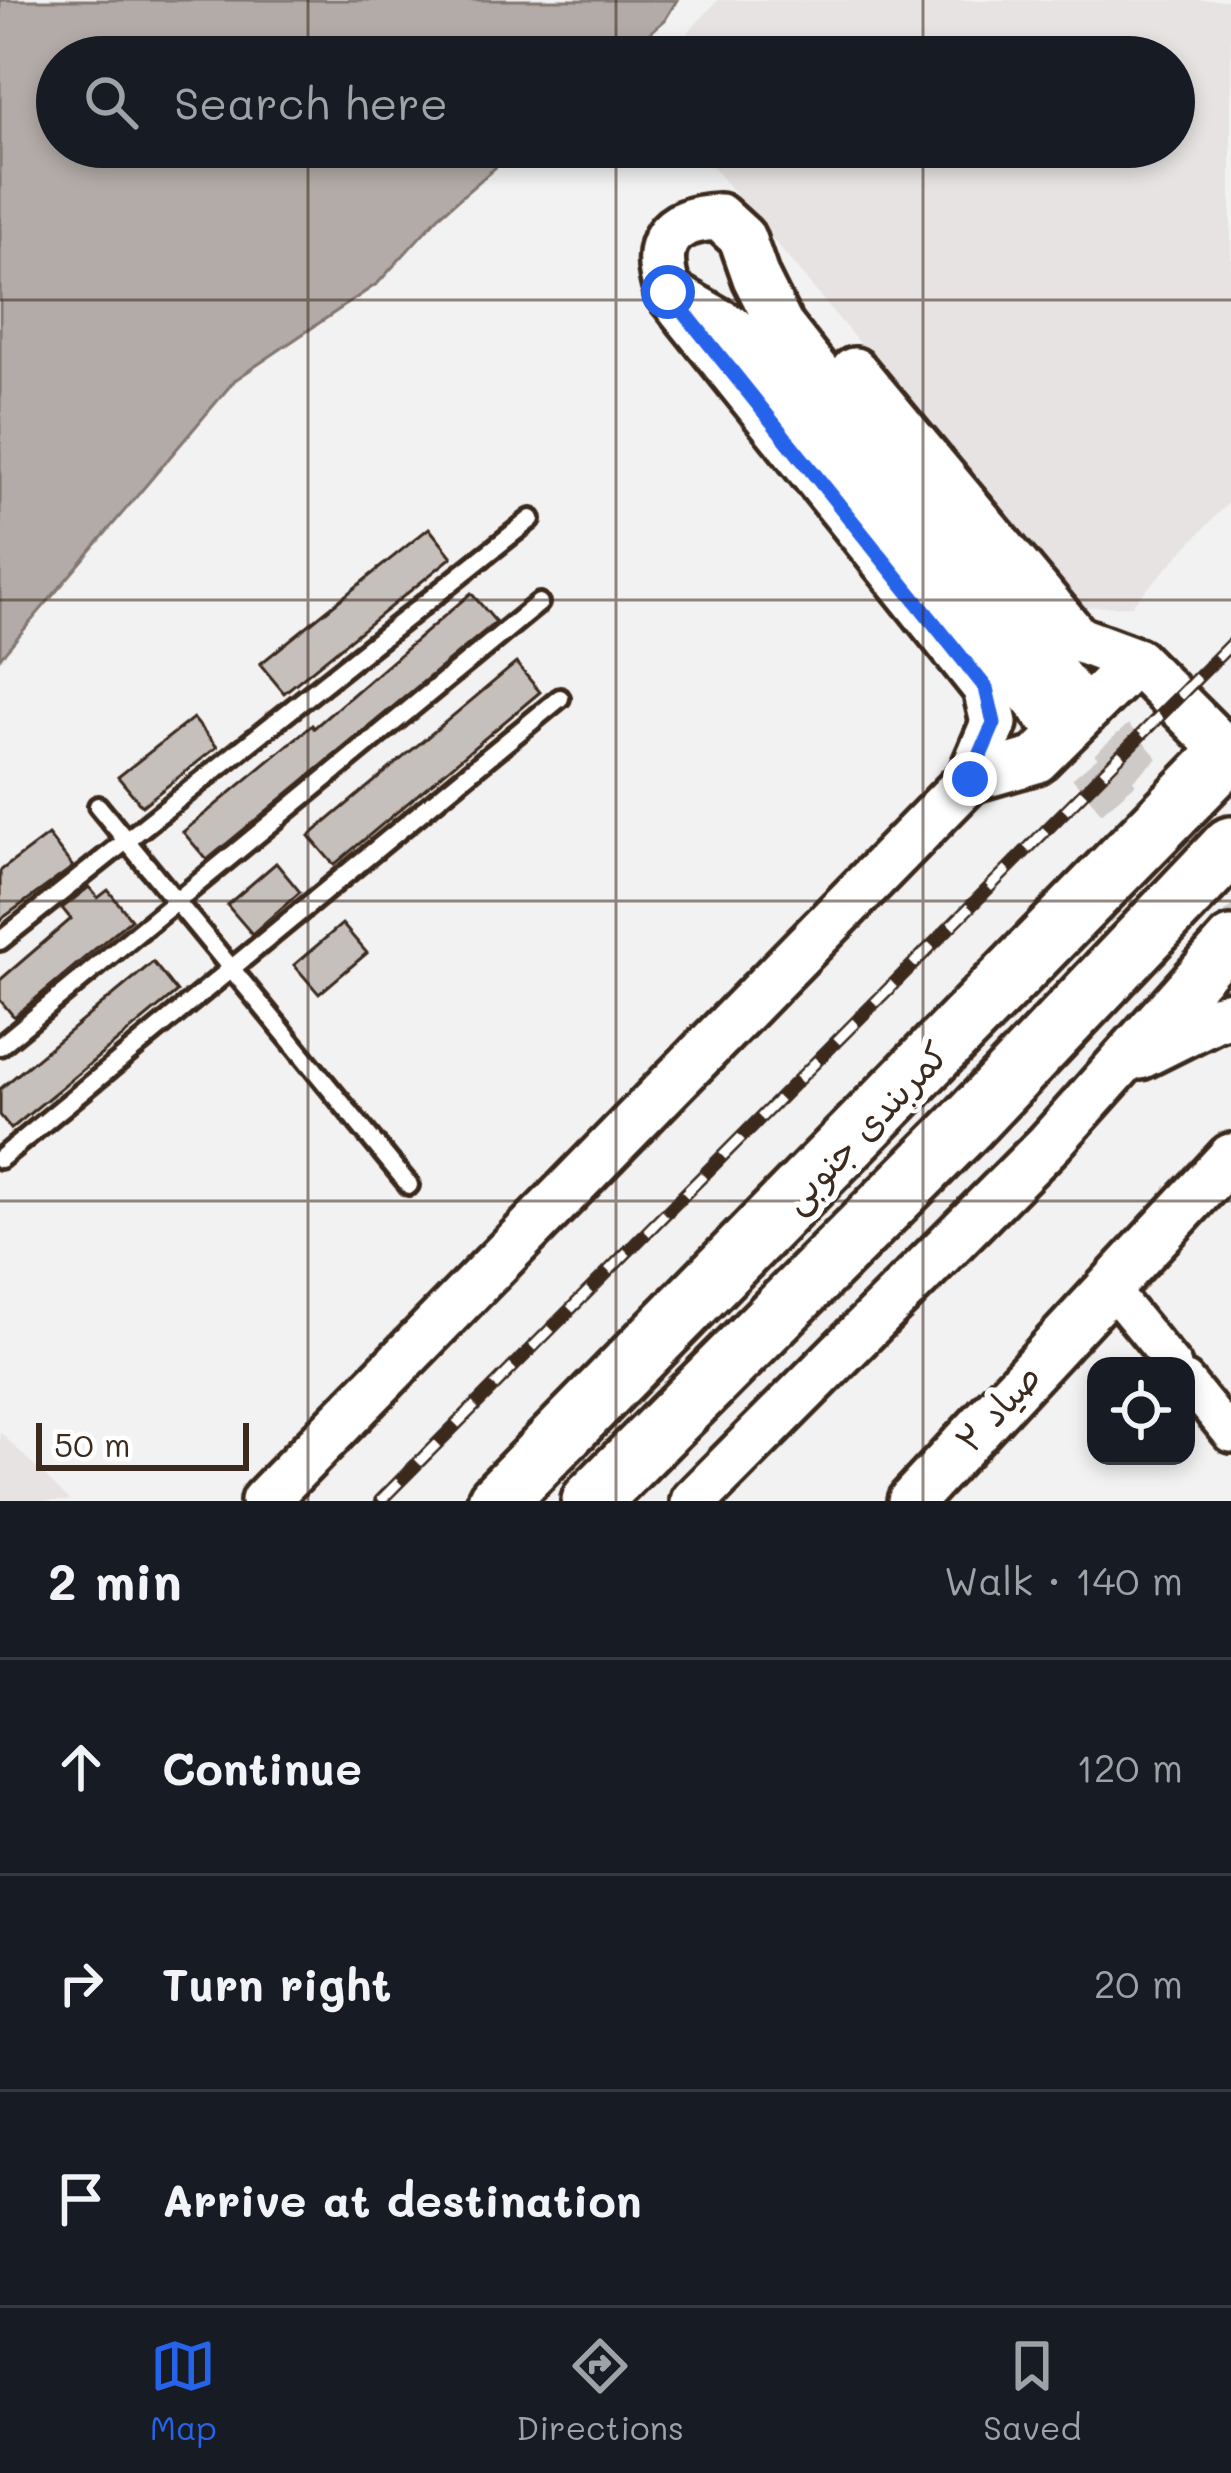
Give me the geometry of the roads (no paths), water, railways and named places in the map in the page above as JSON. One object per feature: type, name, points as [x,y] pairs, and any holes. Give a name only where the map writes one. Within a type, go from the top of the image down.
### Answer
[{"type":"highway","name":"کمربندی جنوبی","points":[[497,1501],[1230,752]]},
{"type":"highway","name":"کمربندی جنوبی","points":[[590,1501],[966,1125],[1231,846]]},
{"type":"main road","points":[[264,1501],[970,779],[994,723],[986,688],[668,292],[658,265],[664,239],[689,218],[718,217],[742,238],[1077,639],[1136,661],[1230,752]]},
{"type":"main road","points":[[668,292],[732,329],[777,369],[1056,701],[780,326],[742,238]]},
{"type":"main road","points":[[970,779],[1036,760],[1136,661]]},
{"type":"main road","points":[[694,1501],[1049,1144],[1231,940]]},
{"type":"main road","points":[[1116,1068],[1231,1014]]},
{"type":"main road","name":"صیاد ۲","points":[[911,1501],[1231,1157]]},
{"type":"street","points":[[1110,1288],[1167,1357]]},
{"type":"street","points":[[1195,1391],[1231,1435]]},
{"type":"lane","points":[[0,941],[531,519]]},
{"type":"lane","points":[[0,1046],[538,603]]},
{"type":"lane","points":[[0,1159],[560,698]]},
{"type":"lane","points":[[98,806],[409,1185]]},
{"type":"tunnel","points":[[1067,689],[1231,875]]},
{"type":"tunnel","points":[[1046,713],[1231,930]]},
{"type":"railway","points":[[380,1501],[1231,644]]}]
